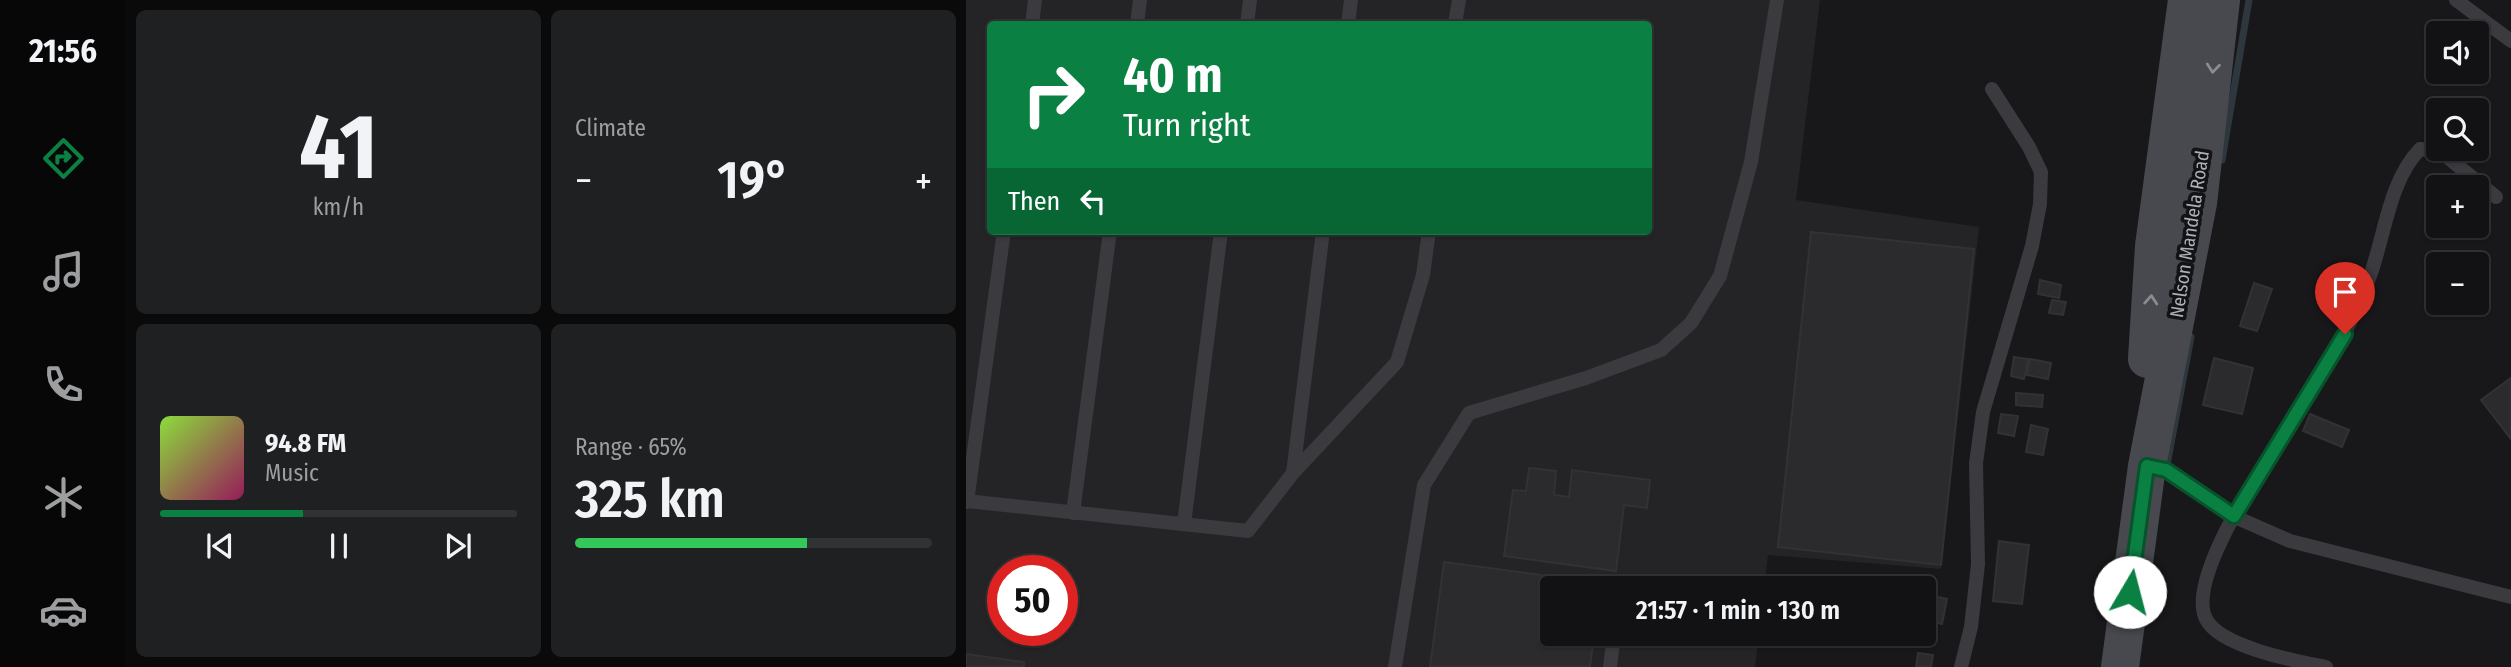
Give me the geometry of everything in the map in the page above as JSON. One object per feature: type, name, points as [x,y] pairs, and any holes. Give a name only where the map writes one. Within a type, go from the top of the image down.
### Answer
[{"type":"main road","name":"Nelson Mandela Road","points":[[2147,466],[2147,365],[2154,247],[2187,0]]},
{"type":"main road","name":"Nelson Mandela Road","points":[[2120,667],[2147,466],[2198,203],[2221,0]]},
{"type":"lane","points":[[1032,21],[1035,0]]},
{"type":"lane","points":[[1137,21],[1140,0]]},
{"type":"lane","points":[[1247,21],[1250,0]]},
{"type":"lane","points":[[1348,21],[1351,0]]},
{"type":"lane","points":[[1456,21],[1459,0]]},
{"type":"lane","points":[[1395,667],[1424,485],[1469,413],[1586,378],[1661,350],[1691,323],[1720,276],[1751,162],[1777,0]]},
{"type":"lane","points":[[2456,0],[2511,41]]},
{"type":"lane","points":[[1961,667],[1971,627],[1978,564],[1976,463],[1983,412],[2029,258],[2040,204],[2041,172],[2029,146],[1992,89]]},
{"type":"lane","points":[[2326,667],[2232,642],[2216,633],[2205,619],[2202,603],[2208,570],[2234,516],[2345,334],[2370,276],[2397,186],[2409,160],[2420,149],[2440,151],[2496,197]]},
{"type":"lane","points":[[1003,235],[967,501],[1248,531],[1293,473],[1397,362],[1423,275],[1428,235]]},
{"type":"lane","points":[[1073,513],[1109,235]]},
{"type":"lane","points":[[1184,524],[1220,235]]},
{"type":"lane","points":[[1293,473],[1323,235]]},
{"type":"lane","points":[[2147,466],[2166,470],[2234,516],[2290,541],[2511,597]]},
{"type":"lane","points":[[1610,667],[1613,646]]},
{"type":"shaded area","points":[[966,0],[1820,0],[1796,200],[1979,227],[1941,569],[1768,555],[1765,576],[1540,576],[1540,646],[1758,646],[1755,667],[966,667]]},
{"type":"building","points":[[1811,232],[1974,249],[1941,565],[1778,547]]},
{"type":"building","points":[[2040,280],[2061,285],[2059,298],[2038,294]]},
{"type":"building","points":[[2254,283],[2272,289],[2257,331],[2240,326]]},
{"type":"building","points":[[2052,300],[2066,302],[2063,315],[2049,313]]},
{"type":"building","points":[[2014,357],[2028,359],[2024,379],[2011,376]]},
{"type":"building","points":[[2214,358],[2253,368],[2242,414],[2203,405]]},
{"type":"building","points":[[2030,359],[2051,363],[2048,379],[2027,375]]},
{"type":"building","points":[[2511,378],[2511,439],[2481,400]]},
{"type":"building","points":[[2016,393],[2043,395],[2042,407],[2016,405]]},
{"type":"building","points":[[2001,414],[2018,416],[2014,436],[1998,433]]},
{"type":"building","points":[[2310,414],[2349,430],[2342,447],[2303,431]]},
{"type":"building","points":[[2031,425],[2048,429],[2043,455],[2026,452]]},
{"type":"building","points":[[1529,468],[1556,471],[1554,495],[1569,497],[1572,470],[1650,480],[1647,508],[1624,505],[1616,571],[1504,556],[1513,490],[1526,491]]},
{"type":"building","points":[[1999,541],[2029,545],[2022,604],[1993,601]]},
{"type":"building","points":[[1444,562],[1549,576],[1540,576],[1540,646],[1593,646],[1590,667],[1430,667]]},
{"type":"building","points":[[1936,596],[1947,599],[1942,624],[1936,622]]},
{"type":"building","points":[[1918,653],[1933,655],[1931,667],[1916,667]]},
{"type":"building","points":[[966,654],[1024,662],[1024,667],[966,667]]},
{"type":"waterway","points":[[2222,160],[2249,0]]},
{"type":"waterway","points":[[2166,470],[2191,337]]},
{"type":"route","points":[[2130,592],[2147,466],[2166,470],[2234,516],[2345,334]]}]
